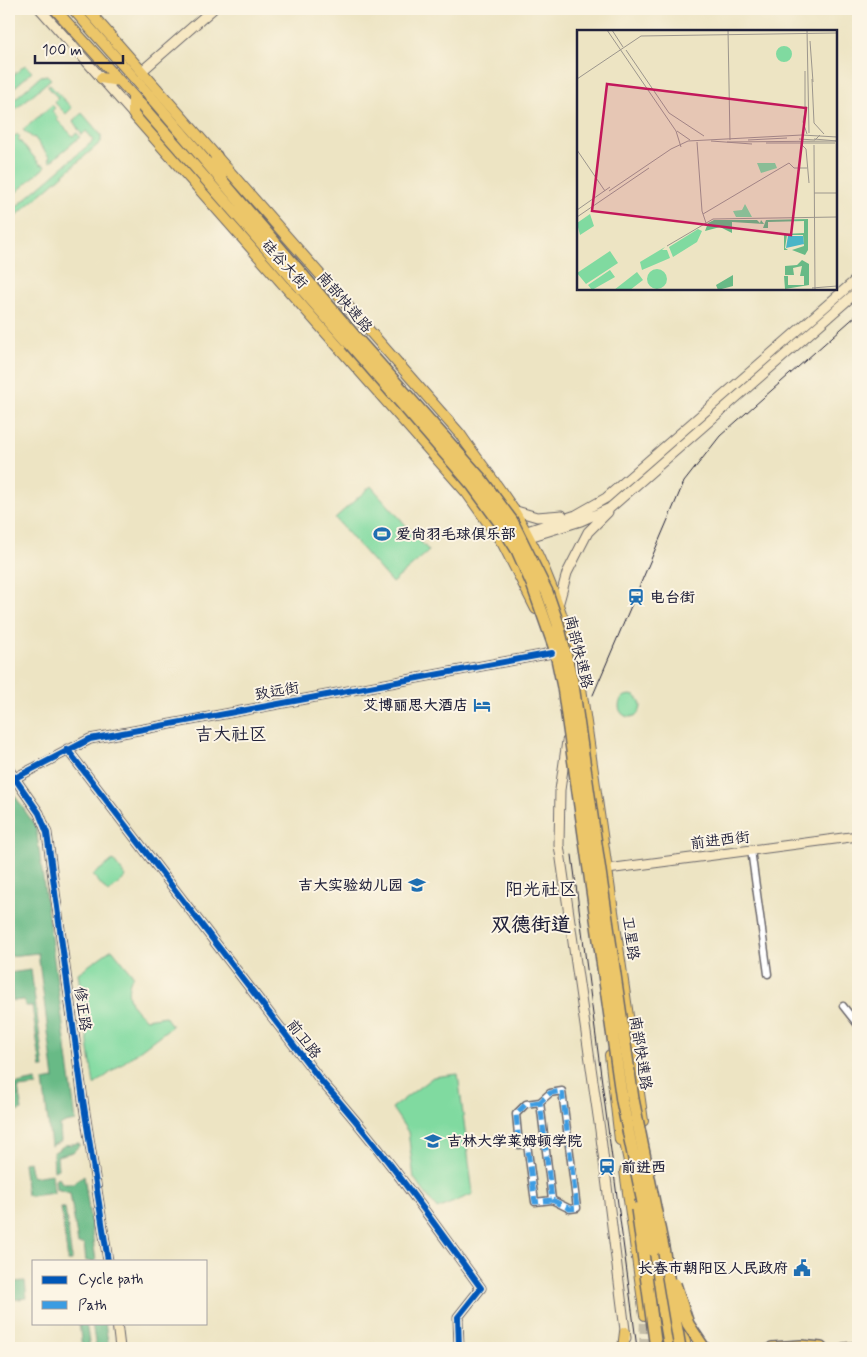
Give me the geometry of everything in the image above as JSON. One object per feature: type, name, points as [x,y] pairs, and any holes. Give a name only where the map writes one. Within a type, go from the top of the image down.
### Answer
[{"type":"highway","name":"南部快速路","points":[[141,99],[224,184],[488,505],[517,550],[545,618],[555,649],[563,687],[622,1101],[653,1251],[670,1348]]},
{"type":"highway","name":"南部快速路","points":[[141,99],[354,342],[481,479],[512,521],[547,592],[558,624],[573,685],[633,1099],[663,1247],[680,1348]]},
{"type":"highway","points":[[216,156],[224,184]]},
{"type":"highway","points":[[622,1101],[656,1348]]},
{"type":"highway","points":[[663,1247],[688,1324],[704,1348]]},
{"type":"highway","points":[[772,1348],[801,1346],[821,1348]]},
{"type":"main road","points":[[55,9],[119,80],[141,99]]},
{"type":"main road","points":[[73,9],[141,99]]},
{"type":"main road","name":"硅谷大街","points":[[87,9],[460,434],[513,510],[526,535]]},
{"type":"main road","points":[[101,78],[119,80]]},
{"type":"main road","points":[[133,114],[141,99]]},
{"type":"main road","name":"硅谷大街","points":[[133,114],[415,432],[467,493],[503,544]]},
{"type":"main road","name":"卫星路","points":[[526,535],[559,602],[574,649],[648,1160],[686,1348]]},
{"type":"main road","points":[[503,544],[536,607],[552,653],[567,741],[626,1152],[650,1259],[665,1348]]},
{"type":"main road","points":[[607,1026],[645,1315]]},
{"type":"main road","points":[[625,1332],[625,1348]]},
{"type":"main road","points":[[844,1348],[858,1347]]},
{"type":"street","name":"硅谷大街","points":[[40,9],[133,114]]},
{"type":"street","points":[[142,71],[213,9]]},
{"type":"street","points":[[503,544],[576,515],[606,498],[858,278]]},
{"type":"street","points":[[559,602],[567,573],[588,532],[610,508],[858,291]]},
{"type":"street","points":[[513,510],[543,517],[592,507]]},
{"type":"street","points":[[526,535],[581,521],[610,508]]},
{"type":"street","name":"致远街","points":[[14,778],[90,739],[129,730],[552,653]]},
{"type":"street","points":[[567,741],[560,790],[559,845],[600,1130],[625,1332]]},
{"type":"street","name":"前卫路","points":[[67,750],[317,1075],[422,1207],[481,1288],[458,1316],[460,1348]]},
{"type":"street","name":"修正路","points":[[9,770],[39,812],[47,833],[83,1100],[108,1260]]},
{"type":"street","name":"前进西街","points":[[585,872],[858,836]]},
{"type":"street","points":[[752,850],[768,974]]},
{"type":"street","points":[[843,1006],[858,1025]]},
{"type":"street","points":[[562,1091],[577,1208],[570,1209],[552,1200],[535,1202],[527,1144],[519,1145],[516,1114],[526,1104],[540,1102],[550,1093],[562,1091]]},
{"type":"street","points":[[540,1102],[552,1200]]},
{"type":"street","points":[[117,1324],[120,1348]]},
{"type":"green space","points":[[25,65],[32,72],[9,92],[9,79]]},
{"type":"green space","points":[[47,75],[51,79],[11,113],[9,104],[41,76]]},
{"type":"green space","points":[[49,84],[72,108],[66,114],[54,102],[58,98],[48,87]]},
{"type":"green space","points":[[52,105],[55,108],[52,111],[58,118],[57,120],[73,136],[77,133],[80,137],[50,162],[48,159],[50,158],[34,137],[23,130]]},
{"type":"green space","points":[[82,113],[101,135],[101,142],[9,222],[9,213],[92,142],[93,139],[86,131],[82,135],[73,121]]},
{"type":"green space","points":[[17,134],[20,137],[18,139],[45,167],[12,196],[9,192],[12,189],[9,185],[9,142]]},
{"type":"green space","name":"爱尚羽毛球俱乐部","points":[[371,486],[429,551],[392,583],[335,518]]},
{"type":"green space","points":[[630,695],[638,698],[641,706],[638,714],[630,717],[622,714],[619,706],[622,698]]},
{"type":"green space","points":[[9,792],[13,793],[36,827],[76,1121],[60,1126],[61,1141],[51,1146],[43,1081],[54,1079],[38,953],[9,956]]},
{"type":"green space","points":[[113,860],[126,877],[108,893],[93,875]]},
{"type":"green space","points":[[112,949],[133,975],[128,994],[132,1005],[146,1019],[165,1016],[172,1026],[94,1085],[78,973]]},
{"type":"green space","points":[[31,970],[44,1068],[41,1068],[32,1006],[25,1006],[24,1000],[13,1001],[9,973]]},
{"type":"green space","points":[[458,1074],[473,1194],[437,1209],[414,1178],[408,1132],[392,1108],[433,1077]]},
{"type":"green space","points":[[36,1080],[37,1086],[18,1088],[22,1110],[16,1112],[13,1085]]},
{"type":"green space","points":[[79,1143],[79,1146],[73,1152],[57,1156],[58,1169],[54,1171],[53,1153],[65,1145]]},
{"type":"green space","points":[[29,1162],[32,1177],[52,1174],[54,1193],[27,1195],[23,1163]]},
{"type":"green space","points":[[84,1175],[96,1260],[86,1260],[84,1244],[78,1244],[70,1193],[56,1189],[55,1179],[59,1178],[62,1183],[74,1183]]},
{"type":"green space","points":[[61,1208],[65,1208],[72,1260],[68,1260]]},
{"type":"green space","points":[[9,1275],[12,1275],[13,1282],[25,1281],[27,1298],[9,1300]]},
{"type":"green space","points":[[79,1324],[86,1324],[90,1348],[82,1348]]},
{"type":"green space","points":[[92,1324],[105,1324],[109,1348],[96,1348]]},
{"type":"tunnel","points":[[644,1348],[645,1315]]},
{"type":"tram line","points":[[593,695],[684,482],[720,436],[858,314]]},
{"type":"tram line","points":[[572,855],[637,1348]]},
{"type":"marked path","points":[[562,1091],[577,1208],[570,1209],[552,1200],[540,1102],[550,1093],[562,1091]]},
{"type":"marked path","points":[[540,1102],[526,1104],[516,1114],[519,1145],[527,1144],[535,1202],[552,1200]]},
{"type":"cycle path","points":[[15,778],[90,739],[552,653]]},
{"type":"cycle path","points":[[67,749],[322,1082],[424,1209],[481,1288],[458,1317],[459,1348]]},
{"type":"cycle path","points":[[9,770],[39,813],[47,833],[83,1100],[108,1260]]},
{"type":"place","name":"爱尚羽毛球俱乐部","points":[[382,534]]},
{"type":"place","name":"电台街","points":[[636,597]]},
{"type":"place","name":"艾博丽思大酒店","points":[[482,705]]},
{"type":"place","name":"吉大实验幼儿园","points":[[417,885]]},
{"type":"place","name":"吉林大学莱姆顿学院","points":[[433,1141]]},
{"type":"place","name":"前进西","points":[[607,1167]]},
{"type":"place","name":"长春市朝阳区人民政府","points":[[802,1268]]},
{"type":"district","name":"吉大社区","points":[[231,734]]},
{"type":"district","name":"阳光社区","points":[[541,889]]},
{"type":"district","name":"双德街道","points":[[531,924]]}]
